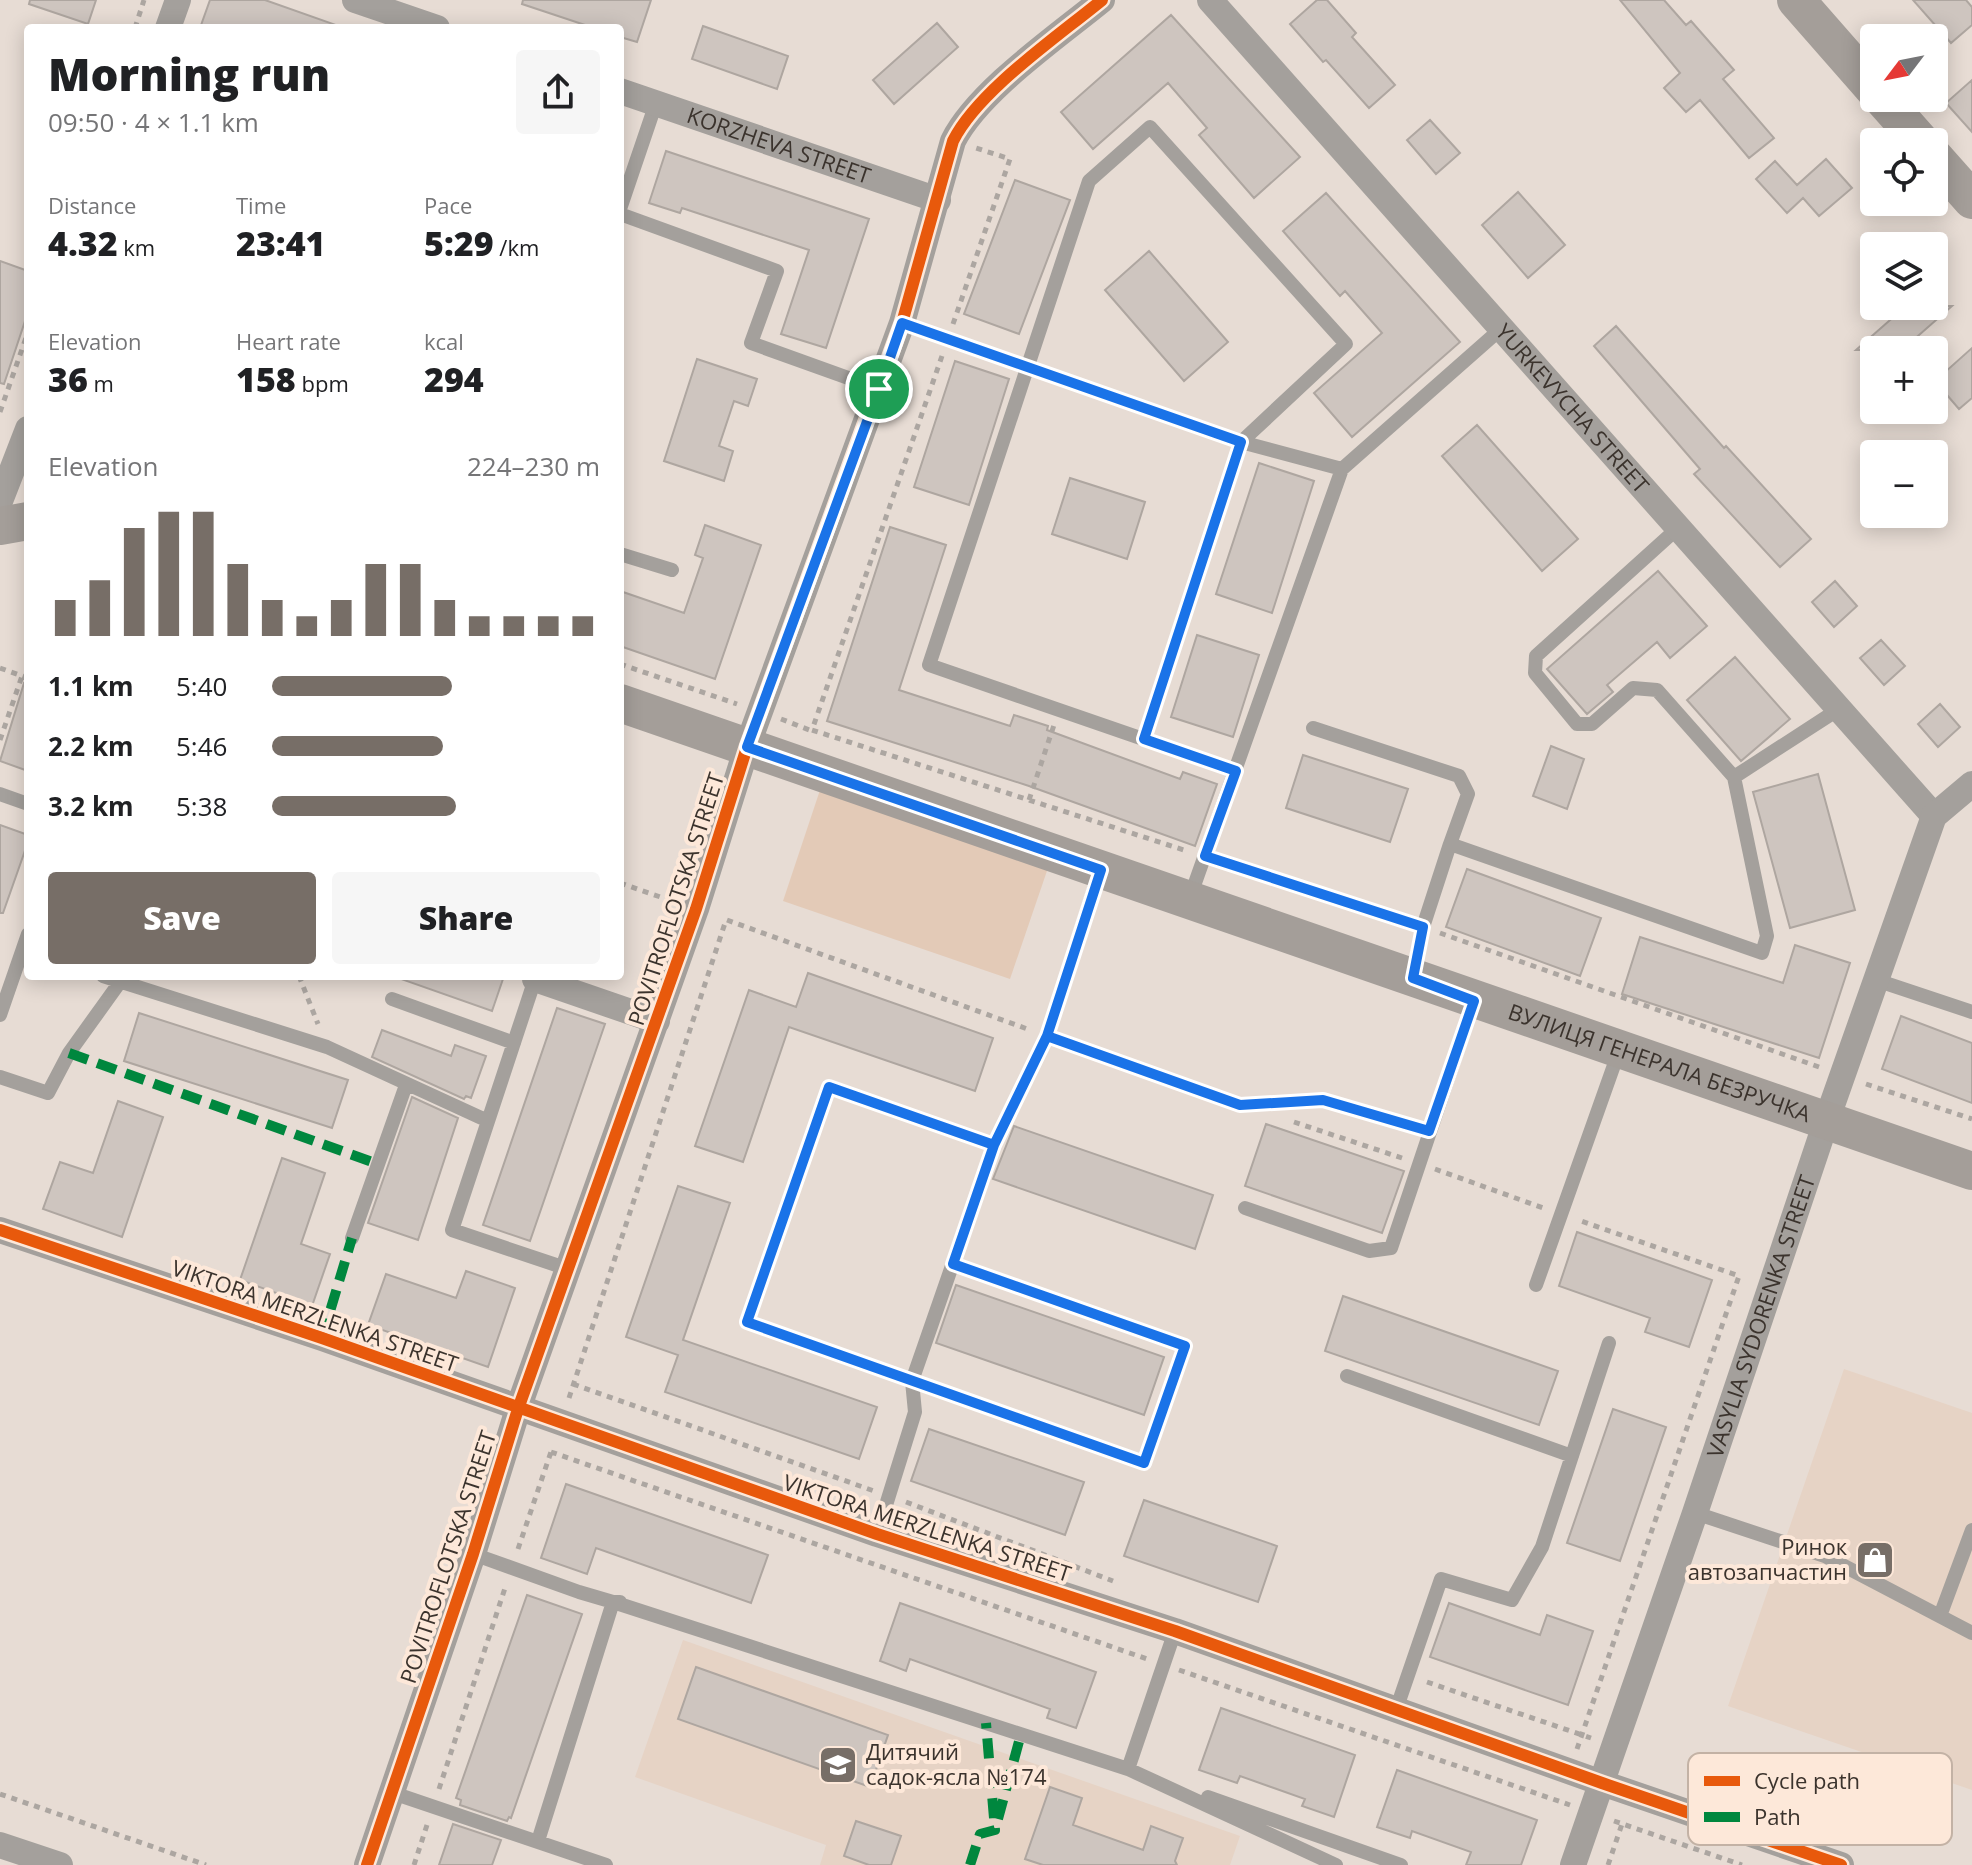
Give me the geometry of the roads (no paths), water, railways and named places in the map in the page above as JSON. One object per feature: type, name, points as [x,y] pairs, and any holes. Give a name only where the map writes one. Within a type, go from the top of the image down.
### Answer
[{"type":"street","points":[[169,24],[178,0]]},
{"type":"street","points":[[355,0],[425,24]]},
{"type":"street","name":"POVITROFLOTSKA STREET","points":[[367,1865],[473,1554],[518,1409],[696,909],[747,747],[902,323],[953,141],[963,120],[998,86],[1102,0]]},
{"type":"street","name":"YURKEVYCHA STREET","points":[[1210,0],[1934,816]]},
{"type":"street","points":[[1796,0],[1860,73]]},
{"type":"street","name":"KORZHEVA STREET","points":[[624,92],[938,200]]},
{"type":"street","points":[[1894,112],[1909,128]]},
{"type":"street","points":[[1948,173],[1972,200]]},
{"type":"street","points":[[0,501],[24,439]]},
{"type":"street","points":[[0,526],[24,522]]},
{"type":"street","name":"ВУЛИЦЯ ГЕНЕРАЛА БЕЗРУЧКА","points":[[624,704],[1972,1171]]},
{"type":"street","points":[[1934,816],[1972,784]]},
{"type":"street","name":"VASYLIA SYDORENKA STREET","points":[[1573,1865],[1826,1122],[1934,816]]},
{"type":"street","points":[[541,980],[657,1021]]},
{"type":"street","name":"VIKTORA MERZLENKA STREET","points":[[0,1230],[322,1338],[877,1534],[1175,1631],[1688,1813]]},
{"type":"street","points":[[0,1845],[60,1865]]},
{"type":"street","name":"VIKTORA MERZLENKA STREET","points":[[1783,1845],[1841,1865]]},
{"type":"lane","points":[[624,200],[656,103]]},
{"type":"lane","points":[[1144,739],[1241,442],[1346,344],[1150,127],[1089,181],[929,665],[1236,771]]},
{"type":"lane","points":[[624,214],[777,271],[751,343],[879,389]]},
{"type":"lane","points":[[902,323],[1241,442],[1342,469]]},
{"type":"lane","points":[[1189,901],[1342,469],[1503,327]]},
{"type":"lane","points":[[1450,844],[1762,953],[1767,936],[1734,777],[1657,690],[1633,688],[1592,724],[1577,724],[1535,673],[1536,656],[1679,527]]},
{"type":"lane","points":[[624,555],[672,570]]},
{"type":"lane","points":[[1734,777],[1839,709]]},
{"type":"lane","points":[[1313,728],[1459,776],[1468,794],[1423,927],[1413,978]]},
{"type":"lane","points":[[0,794],[24,803]]},
{"type":"lane","points":[[877,1534],[915,1412],[912,1381],[994,1145],[1047,1036],[1101,870]]},
{"type":"lane","points":[[0,1015],[24,952]]},
{"type":"lane","points":[[114,980],[327,1047],[488,1121]]},
{"type":"lane","points":[[534,980],[452,1230],[568,1269]]},
{"type":"lane","points":[[1876,980],[1972,1012]]},
{"type":"lane","points":[[0,1077],[48,1093],[69,1053],[120,982]]},
{"type":"lane","points":[[392,999],[514,1043]]},
{"type":"lane","points":[[1245,1208],[1369,1251],[1391,1248],[1474,1001]]},
{"type":"lane","points":[[1047,1036],[1240,1105],[1323,1100],[1429,1131]]},
{"type":"lane","points":[[1536,1285],[1619,1051]]},
{"type":"lane","points":[[352,1238],[406,1085]]},
{"type":"lane","points":[[953,1264],[1185,1346],[1144,1463],[747,1322],[829,1087],[994,1145]]},
{"type":"lane","points":[[1396,1710],[1441,1579],[1512,1600],[1542,1547],[1609,1343]]},
{"type":"lane","points":[[1347,1376],[1572,1456]]},
{"type":"lane","points":[[1695,1513],[1825,1556],[1972,1633]]},
{"type":"lane","points":[[1940,1616],[1972,1530]]},
{"type":"lane","points":[[473,1554],[613,1602],[631,1601],[1401,1865]]},
{"type":"lane","points":[[538,1841],[613,1602]]},
{"type":"lane","points":[[1128,1769],[1175,1631]]},
{"type":"lane","points":[[1128,1769],[1336,1865]]},
{"type":"lane","points":[[390,1792],[606,1865]]},
{"type":"place","name":"Ринок автозапчастин","points":[[1875,1560]]},
{"type":"place","name":"Дитячий садок-ясла №174","points":[[838,1765]]}]
